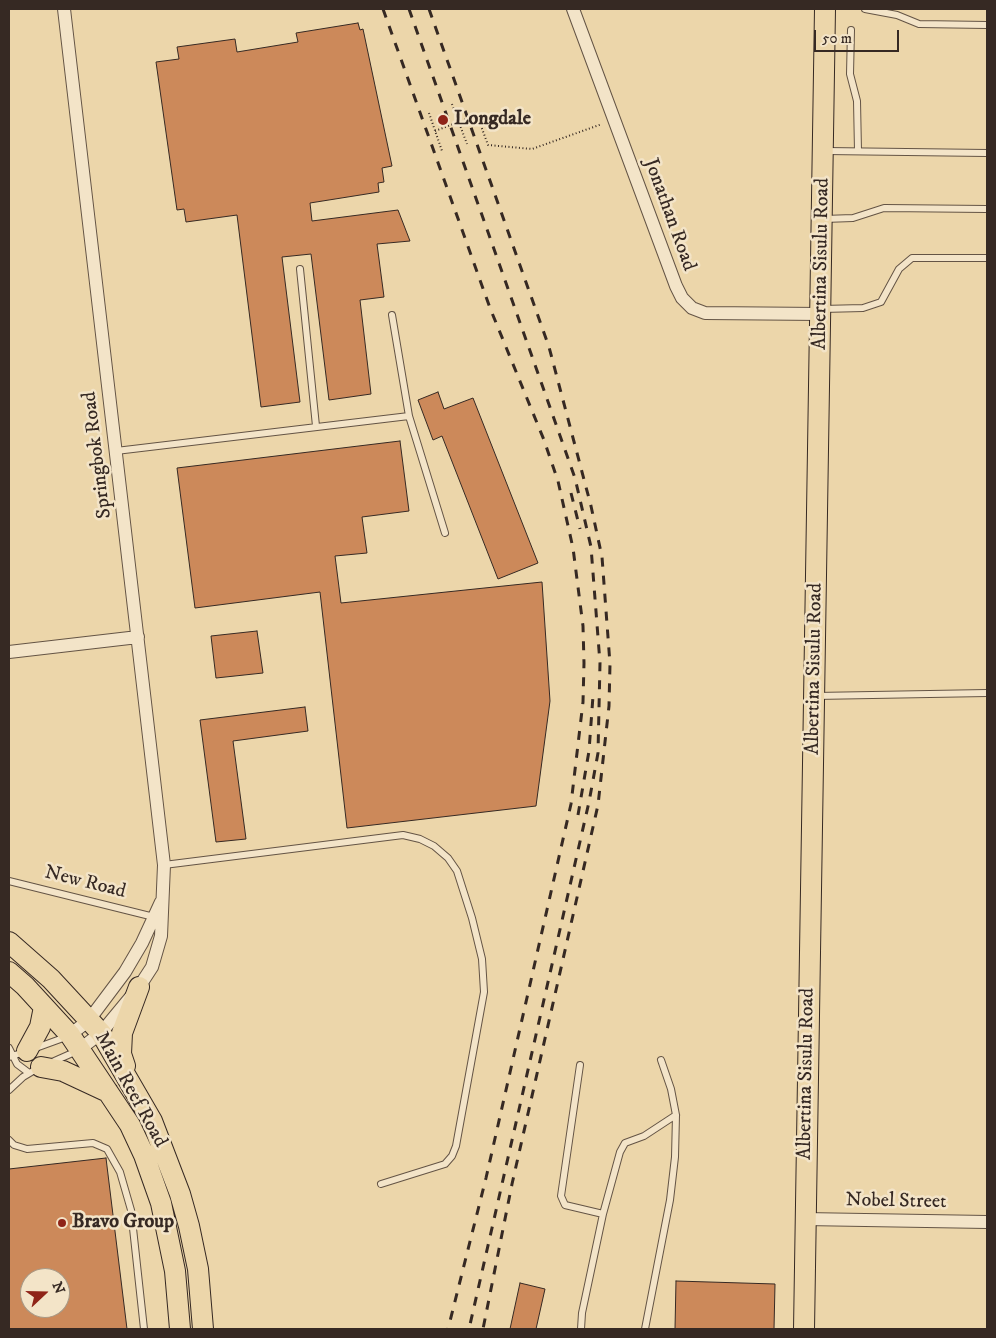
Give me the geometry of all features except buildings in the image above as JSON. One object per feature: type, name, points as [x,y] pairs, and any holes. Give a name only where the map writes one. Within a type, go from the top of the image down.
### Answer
[{"type":"main road","name":"Albertina Sisulu Road","points":[[804,1329],[804,1220],[825,9]]},
{"type":"main road","name":"Main Reef Road","points":[[9,942],[50,978],[95,1026],[129,1080],[160,1138],[180,1194],[198,1270],[203,1329]]},
{"type":"main road","name":"Main Reef Road","points":[[9,972],[75,1042],[130,1125],[144,1155],[161,1203],[175,1271],[180,1329]]},
{"type":"main road","points":[[129,1080],[121,1054],[121,1043],[125,1025],[139,987]]},
{"type":"main road","points":[[14,1053],[40,1027],[44,1007]]},
{"type":"main road","points":[[35,1070],[63,1071],[110,1093]]},
{"type":"street","name":"Springbok Road","points":[[64,9],[164,865],[161,936],[152,967],[139,987],[75,1042]]},
{"type":"street","name":"Jonathan Road","points":[[573,9],[682,298],[692,308],[705,314],[821,311]]},
{"type":"street","points":[[9,652],[138,637]]},
{"type":"street","name":"Springbok Road","points":[[75,1042],[95,1026],[142,943],[163,898]]},
{"type":"street","name":"Nobel Street","points":[[804,1220],[987,1222]]},
{"type":"lane","points":[[865,9],[897,15],[918,24],[987,24]]},
{"type":"lane","points":[[851,30],[850,74],[857,100],[858,151]]},
{"type":"lane","points":[[823,151],[987,153]]},
{"type":"lane","points":[[822,219],[853,218],[884,208],[987,210]]},
{"type":"lane","points":[[821,311],[863,308],[881,302],[899,269],[912,258],[987,258]]},
{"type":"lane","points":[[300,269],[316,426]]},
{"type":"lane","points":[[392,315],[408,416],[445,533]]},
{"type":"lane","points":[[116,451],[408,416]]},
{"type":"lane","points":[[814,696],[987,693]]},
{"type":"lane","points":[[164,865],[403,835],[420,839],[434,846],[448,858],[457,871],[472,918],[482,959],[484,992],[456,1146],[452,1156],[445,1164],[381,1184]]},
{"type":"lane","name":"New Road","points":[[9,881],[154,917]]},
{"type":"lane","points":[[14,1053],[75,1042]]},
{"type":"lane","points":[[10,1088],[75,1042]]},
{"type":"lane","points":[[14,1053],[35,1070]]},
{"type":"lane","points":[[645,1329],[670,1200],[675,1157],[676,1116],[671,1089],[661,1060]]},
{"type":"lane","points":[[580,1065],[561,1196],[565,1205],[603,1214]]},
{"type":"lane","points":[[581,1329],[582,1313],[603,1214],[620,1152],[625,1143],[644,1136],[676,1116]]},
{"type":"lane","points":[[9,1140],[14,1145],[27,1149],[93,1143],[107,1149],[113,1157],[127,1192],[131,1210],[144,1329]]},
{"type":"path","points":[[452,104],[467,144]]},
{"type":"path","points":[[428,113],[442,151]]},
{"type":"path","points":[[435,131],[477,115],[488,145],[532,149],[614,120]]},
{"type":"railway","points":[[383,9],[490,308],[544,440],[558,481],[573,548],[583,626],[583,702],[571,804],[486,1178],[448,1329]]},
{"type":"railway","points":[[409,9],[575,478],[591,547],[600,663],[598,753],[589,802],[469,1329]]},
{"type":"railway","points":[[429,9],[549,347],[591,506],[602,557],[610,664],[609,706],[598,805],[512,1184],[483,1329]]},
{"type":"railway","points":[[571,493],[580,529]]},
{"type":"railway","points":[[578,815],[589,751],[593,696]]},
{"type":"place","name":"Longdale","points":[[443,120]]},
{"type":"place","name":"Bravo Group","points":[[62,1223]]}]
